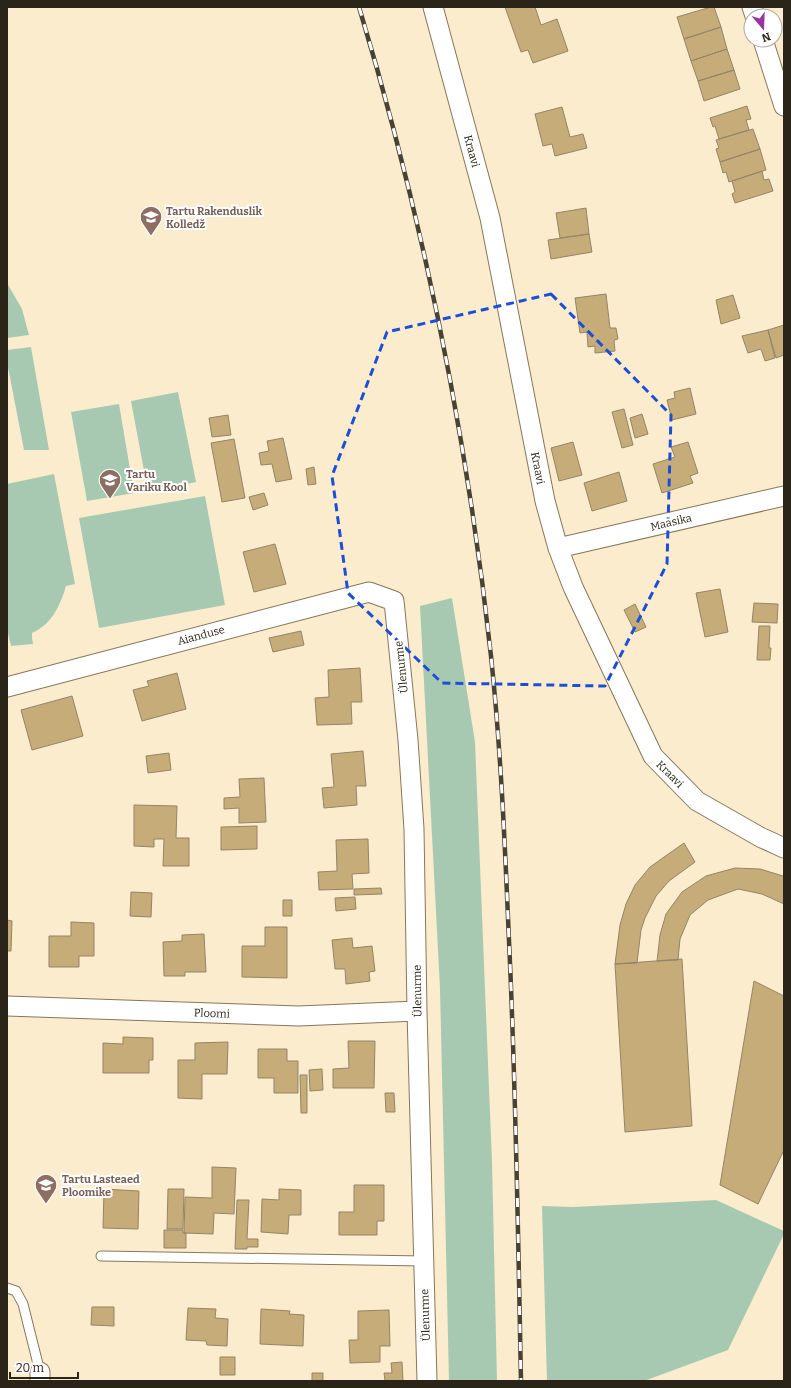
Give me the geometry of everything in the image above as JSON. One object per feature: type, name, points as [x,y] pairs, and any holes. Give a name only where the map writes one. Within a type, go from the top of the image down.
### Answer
[{"type":"street","name":"Kraavi","points":[[433,7],[490,218],[545,501],[558,548],[573,587],[653,756],[697,801],[760,837],[784,848]]},
{"type":"street","points":[[766,48],[784,106]]},
{"type":"street","name":"Maasika","points":[[558,548],[784,496]]},
{"type":"street","name":"Aianduse","points":[[7,687],[369,592],[394,601]]},
{"type":"street","name":"Ülenurme","points":[[394,601],[408,740],[414,829],[417,1011],[427,1381]]},
{"type":"street","name":"Ploomi","points":[[7,1006],[299,1016],[417,1011]]},
{"type":"lane","points":[[101,1256],[424,1261]]},
{"type":"lane","points":[[7,1288],[16,1291],[23,1304],[40,1376]]},
{"type":"highlighted area","points":[[551,294],[671,415],[667,564],[605,686],[442,683],[348,593],[332,476],[387,332]]},
{"type":"green space","points":[[7,283],[22,309],[29,335],[7,338]]},
{"type":"green space","points":[[31,347],[49,450],[24,450],[7,362],[7,350]]},
{"type":"green space","points":[[178,392],[196,482],[148,492],[131,401]]},
{"type":"green space","points":[[119,404],[134,493],[87,501],[71,412]]},
{"type":"green space","points":[[54,474],[75,584],[66,586],[61,601],[54,614],[45,625],[32,633],[33,644],[11,646],[7,629],[7,484]]},
{"type":"green space","points":[[205,496],[225,605],[99,628],[79,518]]},
{"type":"green space","points":[[452,598],[475,742],[492,1162],[497,1381],[449,1381],[440,988],[420,606]]},
{"type":"green space","points":[[716,1200],[784,1231],[784,1234],[728,1350],[644,1381],[547,1381],[542,1206],[573,1207]]},
{"type":"building","points":[[505,7],[535,7],[541,25],[557,19],[568,51],[533,63],[528,50],[521,52]]},
{"type":"building","points":[[714,7],[721,27],[684,39],[677,17]]},
{"type":"building","points":[[721,27],[727,49],[691,61],[684,39]]},
{"type":"building","points":[[727,49],[734,70],[698,81],[691,61]]},
{"type":"building","points":[[734,70],[740,89],[704,101],[698,81]]},
{"type":"building","points":[[747,106],[751,119],[746,120],[749,130],[719,139],[715,126],[713,127],[710,118]]},
{"type":"building","points":[[562,107],[570,137],[583,134],[587,148],[555,156],[552,144],[543,146],[535,114]]},
{"type":"building","points":[[753,129],[760,149],[720,162],[716,149],[719,148],[716,140]]},
{"type":"building","points":[[760,149],[766,170],[729,182],[726,172],[723,173],[720,162]]},
{"type":"building","points":[[762,171],[764,180],[769,179],[773,191],[735,203],[732,194],[735,192],[732,181]]},
{"type":"building","points":[[586,208],[589,234],[560,238],[556,213]]},
{"type":"building","points":[[589,234],[592,252],[551,259],[548,240]]},
{"type":"building","points":[[606,294],[610,328],[616,328],[618,339],[614,340],[615,351],[595,353],[595,346],[588,347],[587,332],[580,333],[575,298]]},
{"type":"building","points":[[733,295],[740,318],[721,324],[716,300]]},
{"type":"building","points":[[784,325],[784,355],[776,358],[768,330]]},
{"type":"building","points":[[768,330],[775,358],[765,361],[761,349],[748,353],[742,336]]},
{"type":"building","points":[[690,388],[696,414],[672,420],[667,400],[675,398],[674,392]]},
{"type":"building","points":[[624,409],[633,445],[622,448],[612,412]]},
{"type":"building","points":[[642,414],[648,434],[635,438],[630,418]]},
{"type":"building","points":[[228,415],[231,435],[212,437],[209,418]]},
{"type":"building","points":[[283,438],[292,479],[276,482],[272,464],[261,465],[259,453],[269,451],[267,441]]},
{"type":"building","points":[[234,439],[245,498],[222,502],[211,443]]},
{"type":"building","points":[[573,442],[582,475],[559,481],[551,448]]},
{"type":"building","points":[[688,442],[698,473],[690,476],[693,483],[662,493],[653,464],[675,457],[671,447]]},
{"type":"building","points":[[314,467],[316,484],[308,485],[306,469]]},
{"type":"building","points":[[619,472],[627,501],[592,511],[584,483]]},
{"type":"building","points":[[264,493],[268,505],[253,510],[249,497]]},
{"type":"building","points":[[275,544],[286,584],[254,592],[243,552]]},
{"type":"building","points":[[720,589],[728,632],[705,637],[696,593]]},
{"type":"building","points":[[754,603],[778,604],[777,623],[752,622]]},
{"type":"building","points":[[635,604],[646,627],[635,632],[624,610]]},
{"type":"building","points":[[759,626],[770,626],[770,660],[757,660]]},
{"type":"building","points":[[301,631],[304,645],[273,652],[269,638]]},
{"type":"building","points":[[360,668],[362,702],[351,702],[352,724],[317,725],[315,698],[329,697],[328,670]]},
{"type":"building","points":[[177,673],[186,709],[142,721],[133,690],[149,686],[147,681]]},
{"type":"building","points":[[72,696],[83,736],[32,750],[21,710]]},
{"type":"building","points":[[363,751],[366,786],[356,786],[357,805],[324,808],[322,788],[334,787],[331,754]]},
{"type":"building","points":[[169,753],[171,770],[148,773],[146,756]]},
{"type":"building","points":[[264,778],[266,822],[239,823],[239,808],[224,809],[224,798],[240,797],[239,779]]},
{"type":"building","points":[[134,805],[177,806],[176,838],[189,838],[189,866],[163,866],[164,839],[154,839],[154,847],[134,846]]},
{"type":"building","points":[[257,826],[257,849],[221,850],[221,827]]},
{"type":"building","points":[[368,839],[369,873],[352,874],[353,889],[319,890],[318,872],[337,871],[336,840]]},
{"type":"building","points":[[684,843],[695,862],[669,881],[656,896],[641,930],[637,963],[615,964],[620,925],[626,904],[635,885],[650,867]]},
{"type":"building","points":[[735,868],[760,869],[783,876],[784,904],[762,894],[738,889],[708,900],[690,915],[680,939],[678,960],[657,961],[660,935],[666,914],[682,892],[706,876]]},
{"type":"building","points":[[381,888],[382,894],[354,895],[354,889]]},
{"type":"building","points":[[131,892],[152,893],[151,917],[130,916]]},
{"type":"building","points":[[355,897],[356,909],[336,911],[335,898]]},
{"type":"building","points":[[283,900],[292,900],[292,916],[283,916]]},
{"type":"building","points":[[7,920],[12,921],[11,951],[7,951]]},
{"type":"building","points":[[71,922],[94,923],[94,956],[79,956],[79,967],[49,967],[49,936],[71,936]]},
{"type":"building","points":[[265,927],[287,927],[287,978],[242,977],[242,946],[265,946]]},
{"type":"building","points":[[204,934],[206,972],[185,972],[185,976],[164,976],[163,942],[182,941],[182,935]]},
{"type":"building","points":[[352,938],[353,948],[372,946],[375,971],[369,972],[370,981],[346,984],[345,969],[335,969],[332,940]]},
{"type":"building","points":[[682,959],[692,1126],[625,1132],[615,964]]},
{"type":"building","points":[[754,981],[784,996],[784,1150],[758,1204],[720,1185]]},
{"type":"building","points":[[123,1037],[153,1038],[153,1060],[149,1060],[149,1073],[103,1073],[103,1043],[123,1044]]},
{"type":"building","points":[[348,1041],[375,1041],[374,1088],[333,1088],[333,1069],[349,1068]]},
{"type":"building","points":[[228,1042],[227,1074],[202,1074],[202,1099],[178,1098],[178,1060],[195,1060],[195,1043]]},
{"type":"building","points":[[258,1049],[287,1049],[287,1061],[298,1061],[298,1093],[274,1093],[274,1078],[258,1078]]},
{"type":"building","points":[[322,1069],[323,1090],[310,1091],[309,1070]]},
{"type":"building","points":[[300,1075],[307,1075],[307,1113],[301,1113]]},
{"type":"building","points":[[385,1093],[394,1093],[395,1112],[386,1112]]},
{"type":"building","points":[[212,1167],[236,1168],[234,1214],[214,1213],[213,1234],[184,1233],[185,1197],[212,1198]]},
{"type":"building","points":[[354,1185],[384,1185],[384,1221],[377,1221],[377,1235],[339,1235],[339,1212],[354,1212]]},
{"type":"building","points":[[104,1189],[139,1191],[138,1229],[103,1228]]},
{"type":"building","points":[[168,1189],[184,1189],[183,1229],[167,1229]]},
{"type":"building","points":[[279,1189],[301,1190],[301,1215],[289,1215],[288,1234],[261,1232],[262,1199],[279,1200]]},
{"type":"building","points":[[237,1200],[249,1200],[247,1239],[258,1239],[258,1247],[235,1249]]},
{"type":"building","points":[[164,1230],[183,1230],[183,1233],[186,1233],[186,1248],[164,1248]]},
{"type":"building","points":[[92,1307],[114,1307],[114,1326],[91,1325]]},
{"type":"building","points":[[188,1308],[216,1309],[215,1318],[228,1319],[227,1346],[207,1345],[206,1341],[186,1340]]},
{"type":"building","points":[[261,1309],[290,1311],[289,1314],[304,1315],[303,1346],[260,1344]]},
{"type":"building","points":[[389,1310],[390,1346],[380,1346],[380,1362],[350,1363],[349,1340],[358,1340],[358,1311]]},
{"type":"building","points":[[220,1357],[235,1357],[235,1375],[220,1375]]},
{"type":"building","points":[[402,1362],[403,1381],[385,1381],[384,1373],[392,1373],[391,1363]]},
{"type":"building","points":[[312,1373],[323,1373],[323,1381],[312,1381]]},
{"type":"railway","points":[[359,7],[403,167],[423,248],[440,328],[456,410],[469,492],[491,656],[506,870],[513,1051],[521,1381]]},
{"type":"place","name":"Tartu Rakenduslik Kolledž","points":[[151,236]]},
{"type":"place","name":"Tartu Variku Kool","points":[[110,500]]},
{"type":"place","name":"Tartu Lasteaed Ploomike","points":[[46,1204]]}]
